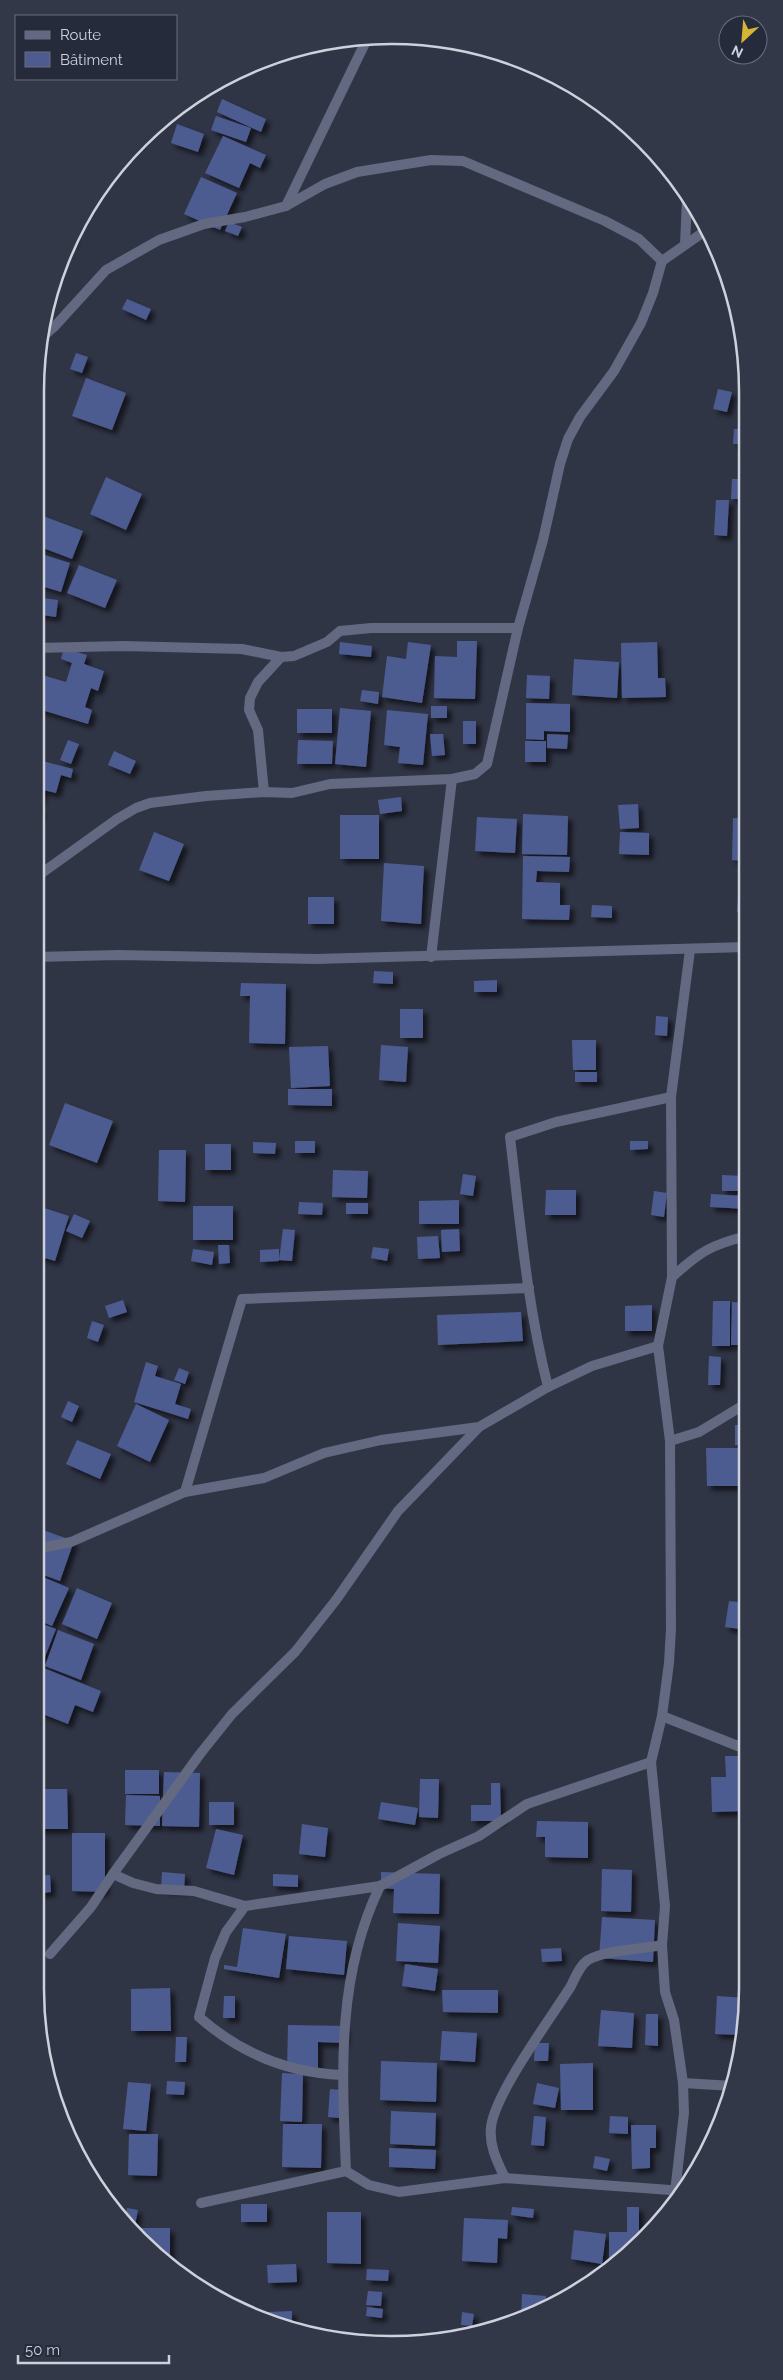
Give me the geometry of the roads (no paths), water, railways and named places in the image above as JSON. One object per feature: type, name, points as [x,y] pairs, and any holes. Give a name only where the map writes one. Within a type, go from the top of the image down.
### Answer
[{"type":"street","points":[[286,206],[364,45]]},
{"type":"street","points":[[49,331],[106,270],[159,240],[204,224],[286,206],[325,184],[357,172],[430,160],[463,161],[606,221],[639,239],[662,261]]},
{"type":"street","points":[[685,244],[687,207]]},
{"type":"street","points":[[44,872],[136,808],[150,804],[206,796],[264,792],[292,793],[330,784],[452,779],[475,774],[487,764],[518,628],[543,540],[560,464],[568,439],[580,417],[614,371],[641,324],[654,293],[662,261],[701,234]]},
{"type":"street","points":[[44,648],[124,646],[242,649],[281,656],[294,656],[310,651],[327,642],[340,631],[372,628],[518,628]]},
{"type":"street","points":[[264,792],[258,730],[249,710],[250,698],[258,682],[281,656]]},
{"type":"street","points":[[430,957],[452,779]]},
{"type":"street","points":[[44,957],[119,955],[316,959],[739,947]]},
{"type":"street","points":[[678,2186],[683,2120],[683,2083],[674,2020],[665,1992],[662,1945],[665,1906],[651,1762],[662,1716],[669,1663],[670,1441],[658,1346],[672,1276],[671,1097],[690,950]]},
{"type":"street","points":[[548,1387],[538,1350],[528,1288],[510,1137],[556,1122],[671,1097]]},
{"type":"street","points":[[672,1276],[702,1251],[725,1241],[739,1238]]},
{"type":"street","points":[[185,1492],[242,1299],[528,1288]]},
{"type":"street","points":[[50,1954],[91,1907],[210,1740],[232,1714],[295,1652],[324,1615],[398,1511],[479,1427],[548,1387],[592,1366],[658,1346]]},
{"type":"street","points":[[670,1441],[699,1432],[739,1408]]},
{"type":"street","points":[[44,1547],[71,1542],[185,1492],[264,1478],[324,1453],[381,1440],[479,1427]]},
{"type":"street","points":[[662,1716],[739,1746]]},
{"type":"street","points":[[113,1874],[133,1883],[156,1889],[194,1891],[245,1906],[380,1886],[439,1854],[480,1836],[527,1804],[651,1762]]},
{"type":"street","points":[[346,2170],[342,2035],[360,1932],[380,1886]]},
{"type":"street","points":[[245,1906],[226,1932],[215,1958],[200,2017],[218,2034],[250,2053],[290,2067],[320,2074],[342,2075]]},
{"type":"street","points":[[505,2178],[492,2150],[491,2126],[499,2102],[572,1986],[578,1972],[587,1960],[597,1956],[662,1945]]},
{"type":"street","points":[[683,2083],[725,2086]]},
{"type":"street","points":[[201,2203],[346,2170],[369,2184],[399,2192],[505,2178],[672,2194]]}]
